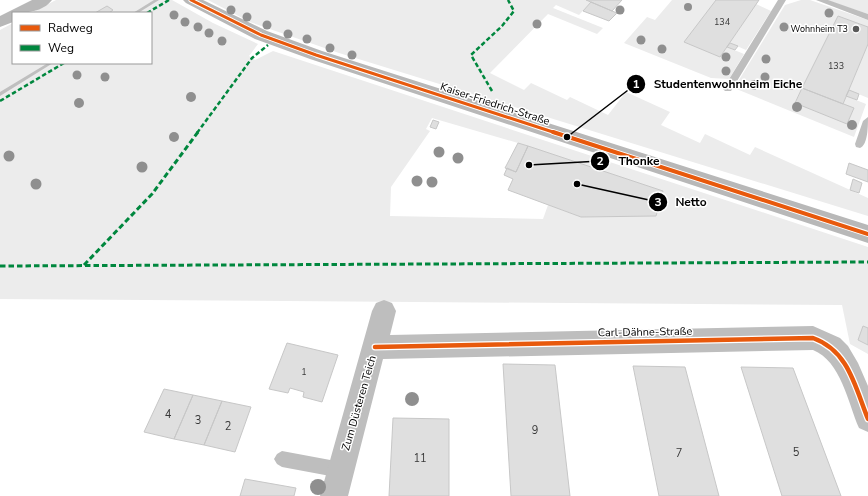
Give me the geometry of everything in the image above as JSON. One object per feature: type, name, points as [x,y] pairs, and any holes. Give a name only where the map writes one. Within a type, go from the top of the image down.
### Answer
[{"type":"street","points":[[20,12],[44,0]]},
{"type":"street","name":"Kaiser-Friedrich-Straße","points":[[191,0],[255,33],[309,53],[868,234]]},
{"type":"street","points":[[0,22],[12,16]]},
{"type":"street","name":"Zum Düsteren Teich","points":[[334,496],[384,311]]},
{"type":"street","name":"Carl-Dähne-Straße","points":[[375,347],[812,338],[825,342],[835,350],[843,360],[868,419]]},
{"type":"lane","points":[[728,89],[782,0]]},
{"type":"lane","points":[[820,0],[868,17]]},
{"type":"lane","points":[[860,144],[868,121]]},
{"type":"lane","points":[[282,459],[341,470]]},
{"type":"shaded area","points":[[56,0],[172,0],[213,23],[258,44],[249,56],[255,60],[273,51],[868,247],[868,328],[863,326],[858,340],[868,345],[868,354],[850,344],[842,305],[0,299],[0,30],[12,24],[12,64],[152,64],[152,12],[33,12]],"holes":[[[432,118],[518,143],[662,191],[656,216],[581,217],[548,205],[543,219],[390,216],[391,187],[430,131],[426,129]]]},
{"type":"shaded area","points":[[208,0],[586,0],[591,2],[579,15],[556,5],[553,8],[603,28],[597,34],[548,14],[490,73],[524,90],[531,83],[567,100],[570,97],[608,115],[626,92],[670,112],[661,125],[700,143],[705,134],[750,155],[755,147],[868,198],[868,216],[339,53],[250,22]]},
{"type":"shaded area","points":[[672,0],[716,0],[685,42],[720,57],[727,47],[744,54],[729,79],[711,78],[624,43],[647,17],[655,20]]},
{"type":"shaded area","points":[[801,0],[810,0],[868,20],[868,27],[838,16],[795,102],[847,124],[854,109],[843,104],[846,96],[866,104],[854,137],[734,88],[785,5]]},
{"type":"shaded area","points":[[826,0],[868,0],[868,14]]},
{"type":"shaded area","points":[[756,4],[771,11],[746,50],[730,43]]},
{"type":"shaded area","points":[[868,44],[868,98],[849,90]]},
{"type":"building","points":[[586,0],[622,0],[612,11]]},
{"type":"building","points":[[716,0],[759,0],[720,57],[684,42]]},
{"type":"building","points":[[591,2],[617,13],[609,21],[583,11]]},
{"type":"building","points":[[107,6],[113,10],[110,12],[97,12]]},
{"type":"building","points":[[838,16],[868,27],[868,44],[843,104],[802,88]]},
{"type":"building","points":[[730,43],[738,46],[735,50],[727,47]]},
{"type":"building","points":[[802,88],[854,108],[847,124],[795,103]]},
{"type":"building","points":[[849,90],[859,94],[857,100],[846,96]]},
{"type":"building","points":[[433,120],[439,122],[436,129],[430,127]]},
{"type":"building","points":[[518,143],[528,146],[516,172],[505,168]]},
{"type":"building","points":[[528,146],[663,191],[656,216],[581,217],[508,190],[513,179],[504,175],[507,168],[516,172]]},
{"type":"building","points":[[849,163],[868,170],[868,182],[846,174]]},
{"type":"building","points":[[853,179],[862,183],[859,193],[850,190]]},
{"type":"building","points":[[863,326],[868,328],[868,345],[858,340]]},
{"type":"building","points":[[287,343],[338,355],[322,402],[303,397],[304,392],[290,388],[288,393],[269,389]]},
{"type":"building","points":[[503,364],[555,365],[570,496],[511,496]]},
{"type":"building","points":[[633,366],[685,367],[719,496],[659,496]]},
{"type":"building","points":[[741,367],[793,368],[841,496],[782,496]]},
{"type":"building","points":[[164,389],[193,395],[174,439],[144,432]]},
{"type":"building","points":[[193,395],[222,401],[204,445],[174,439]]},
{"type":"building","points":[[222,401],[251,407],[235,452],[204,445]]},
{"type":"building","points":[[393,418],[449,419],[449,496],[389,496]]},
{"type":"building","points":[[245,479],[296,488],[294,496],[240,496]]},
{"type":"waterway","points":[[137,12],[157,0]]},
{"type":"waterway","points":[[0,94],[49,64]]},
{"type":"marked path","points":[[149,12],[169,0]]},
{"type":"marked path","points":[[492,91],[471,55],[502,26],[514,11],[508,0]]},
{"type":"marked path","points":[[84,265],[152,194],[252,58],[268,45]]},
{"type":"marked path","points":[[0,101],[62,64]]},
{"type":"marked path","points":[[0,266],[868,262]]},
{"type":"cycle path","points":[[191,0],[261,35],[316,55],[868,234]]},
{"type":"cycle path","points":[[375,347],[813,338],[829,345],[839,355],[849,372],[868,419]]},
{"type":"place","name":"Wohnheim T3","points":[[856,29]]},
{"type":"place","name":"Studentenwohnheim Eiche","points":[[567,137]]},
{"type":"place","name":"Thonke","points":[[529,165]]},
{"type":"place","name":"Netto","points":[[577,184]]}]
